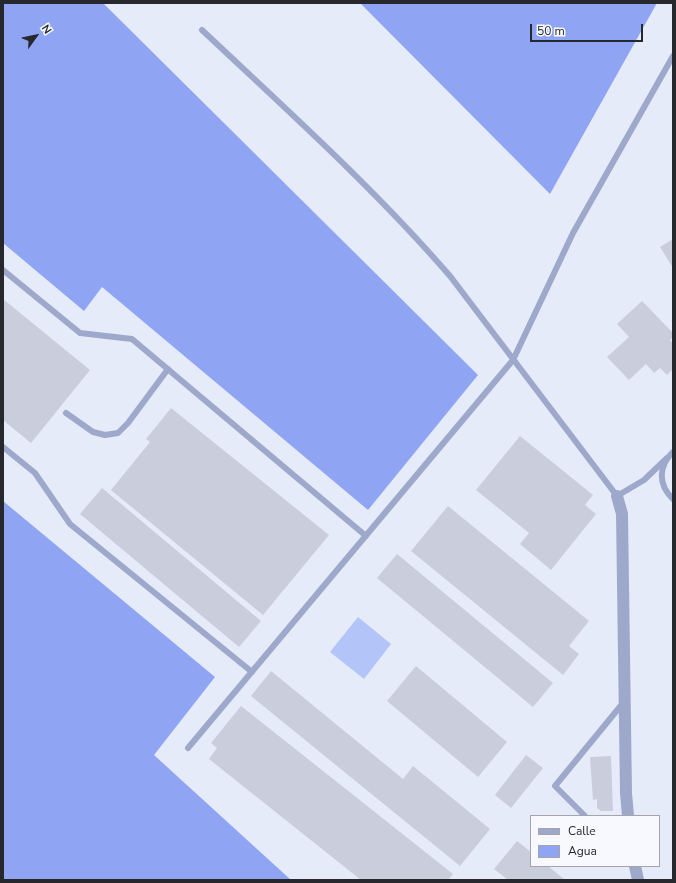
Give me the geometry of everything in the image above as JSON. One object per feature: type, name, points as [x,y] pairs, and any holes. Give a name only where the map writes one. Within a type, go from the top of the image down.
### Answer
[{"type":"street","points":[[617,496],[622,514],[628,815]]},
{"type":"street","points":[[635,867],[638,880]]},
{"type":"lane","points":[[202,30],[342,162],[431,253],[617,496],[644,480],[673,452]]},
{"type":"lane","points":[[188,748],[513,360],[573,233],[673,56]]},
{"type":"lane","points":[[3,270],[80,333],[132,339],[366,536]]},
{"type":"lane","points":[[66,413],[93,432],[105,435],[118,432],[128,423],[168,369]]},
{"type":"lane","points":[[3,447],[35,473],[70,524],[252,672]]},
{"type":"lane","points":[[667,458],[661,475],[662,483],[666,492],[673,500]]},
{"type":"lane","points":[[584,815],[554,786],[625,702]]},
{"type":"shaded area","points":[[358,617],[391,644],[364,679],[330,652]]},
{"type":"water","points":[[3,3],[103,3],[478,375],[368,510],[102,287],[84,311],[3,243]]},
{"type":"water","points":[[360,3],[657,3],[550,194]]},
{"type":"water","points":[[3,501],[215,677],[154,755],[291,880],[3,880]]},
{"type":"building","points":[[673,239],[673,268],[660,247]]},
{"type":"building","points":[[3,299],[90,370],[31,443],[3,420]]},
{"type":"building","points":[[642,301],[673,333],[673,337],[670,340],[673,344],[673,369],[667,375],[660,368],[654,373],[646,364],[629,380],[607,357],[629,337],[617,324]]},
{"type":"building","points":[[171,408],[329,535],[263,615],[111,490],[150,442],[146,439]]},
{"type":"building","points":[[520,436],[593,495],[585,505],[596,514],[551,570],[520,544],[529,533],[476,490]]},
{"type":"building","points":[[102,488],[261,621],[239,647],[80,514]]},
{"type":"building","points":[[448,506],[589,621],[569,646],[579,654],[563,675],[411,551]]},
{"type":"building","points":[[397,554],[553,683],[533,707],[377,578]]},
{"type":"building","points":[[416,666],[507,742],[478,777],[387,701]]},
{"type":"building","points":[[271,671],[403,779],[413,766],[490,829],[460,866],[251,696]]},
{"type":"building","points":[[241,706],[453,874],[448,880],[361,880],[209,759],[217,748],[211,743]]},
{"type":"building","points":[[526,755],[543,768],[511,808],[495,795]]},
{"type":"building","points":[[611,756],[613,811],[601,811],[597,808],[597,799],[593,800],[590,757]]},
{"type":"building","points":[[517,841],[530,851],[530,867],[549,867],[565,880],[508,880],[494,869]]}]
